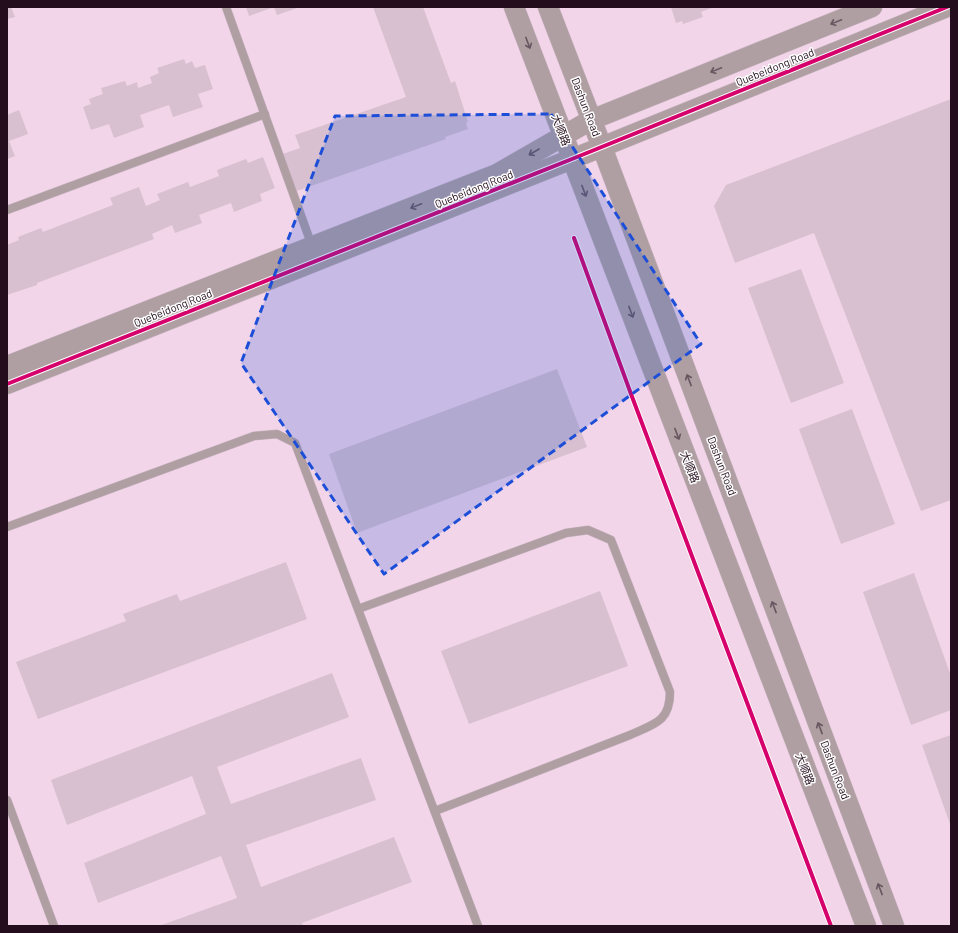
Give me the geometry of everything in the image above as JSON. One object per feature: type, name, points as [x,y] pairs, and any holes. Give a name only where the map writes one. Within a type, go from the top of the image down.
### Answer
[{"type":"street","name":"大顺路","points":[[514,7],[866,926]]},
{"type":"street","name":"Dashun Road","points":[[548,7],[602,147],[894,926]]},
{"type":"street","name":"Quebeidong Road","points":[[7,366],[497,174],[591,120],[872,7]]},
{"type":"street","name":"Quebeidong Road","points":[[7,384],[602,147],[947,7]]},
{"type":"lane","points":[[226,7],[312,246]]},
{"type":"lane","points":[[7,210],[265,114]]},
{"type":"lane","points":[[7,527],[254,436],[277,434],[295,443],[478,926]]},
{"type":"lane","points":[[358,609],[566,533],[588,530],[611,540],[670,692],[670,706],[661,720],[630,735],[435,811]]},
{"type":"lane","points":[[7,800],[54,926]]},
{"type":"highlighted area","points":[[551,114],[701,344],[384,574],[241,363],[335,116]]},
{"type":"building","points":[[7,7],[11,7],[15,17],[7,19]]},
{"type":"building","points":[[246,7],[274,7],[249,16]]},
{"type":"building","points":[[274,7],[300,7],[277,15]]},
{"type":"building","points":[[373,7],[423,7],[451,83],[455,81],[468,122],[466,123],[468,129],[445,137],[446,139],[291,193],[277,156],[300,148],[295,135],[406,97]]},
{"type":"building","points":[[671,7],[714,7],[701,12],[703,17],[683,24],[682,21],[676,23]]},
{"type":"building","points":[[184,59],[186,64],[192,61],[195,68],[205,65],[213,89],[198,94],[203,107],[173,117],[169,105],[140,115],[144,127],[114,138],[109,124],[91,130],[83,107],[91,104],[89,99],[103,94],[101,88],[125,81],[127,86],[137,82],[138,88],[152,83],[150,77],[159,73],[157,68]]},
{"type":"building","points":[[951,99],[951,500],[921,511],[814,233],[735,263],[714,206],[726,185]]},
{"type":"building","points":[[19,110],[28,134],[9,141],[15,156],[7,159],[7,115]]},
{"type":"building","points":[[263,157],[275,188],[260,194],[262,201],[234,212],[231,203],[199,215],[202,223],[175,233],[172,225],[152,234],[154,239],[37,283],[37,285],[7,295],[7,245],[19,240],[18,237],[41,228],[43,232],[113,205],[110,198],[139,187],[146,206],[160,200],[157,194],[188,182],[190,187],[219,176],[217,170],[246,159],[248,163]]},
{"type":"building","points":[[801,269],[844,383],[791,403],[748,288]]},
{"type":"building","points":[[557,369],[587,447],[357,533],[329,454]]},
{"type":"building","points":[[852,409],[895,524],[841,544],[799,429]]},
{"type":"building","points":[[286,562],[307,619],[38,719],[16,662],[126,621],[123,614],[177,594],[180,601]]},
{"type":"building","points":[[914,573],[951,676],[951,710],[911,725],[863,592]]},
{"type":"building","points":[[600,591],[628,666],[469,724],[441,651]]},
{"type":"building","points":[[332,673],[349,717],[217,767],[231,804],[361,758],[376,800],[246,845],[261,887],[394,837],[412,882],[302,923],[303,926],[159,926],[237,898],[221,856],[98,903],[84,863],[206,814],[192,776],[67,825],[51,780]]},
{"type":"building","points":[[951,735],[951,827],[922,745]]},
{"type":"cycle path","points":[[7,384],[572,159],[947,7]]},
{"type":"cycle path","points":[[574,238],[831,926]]}]
